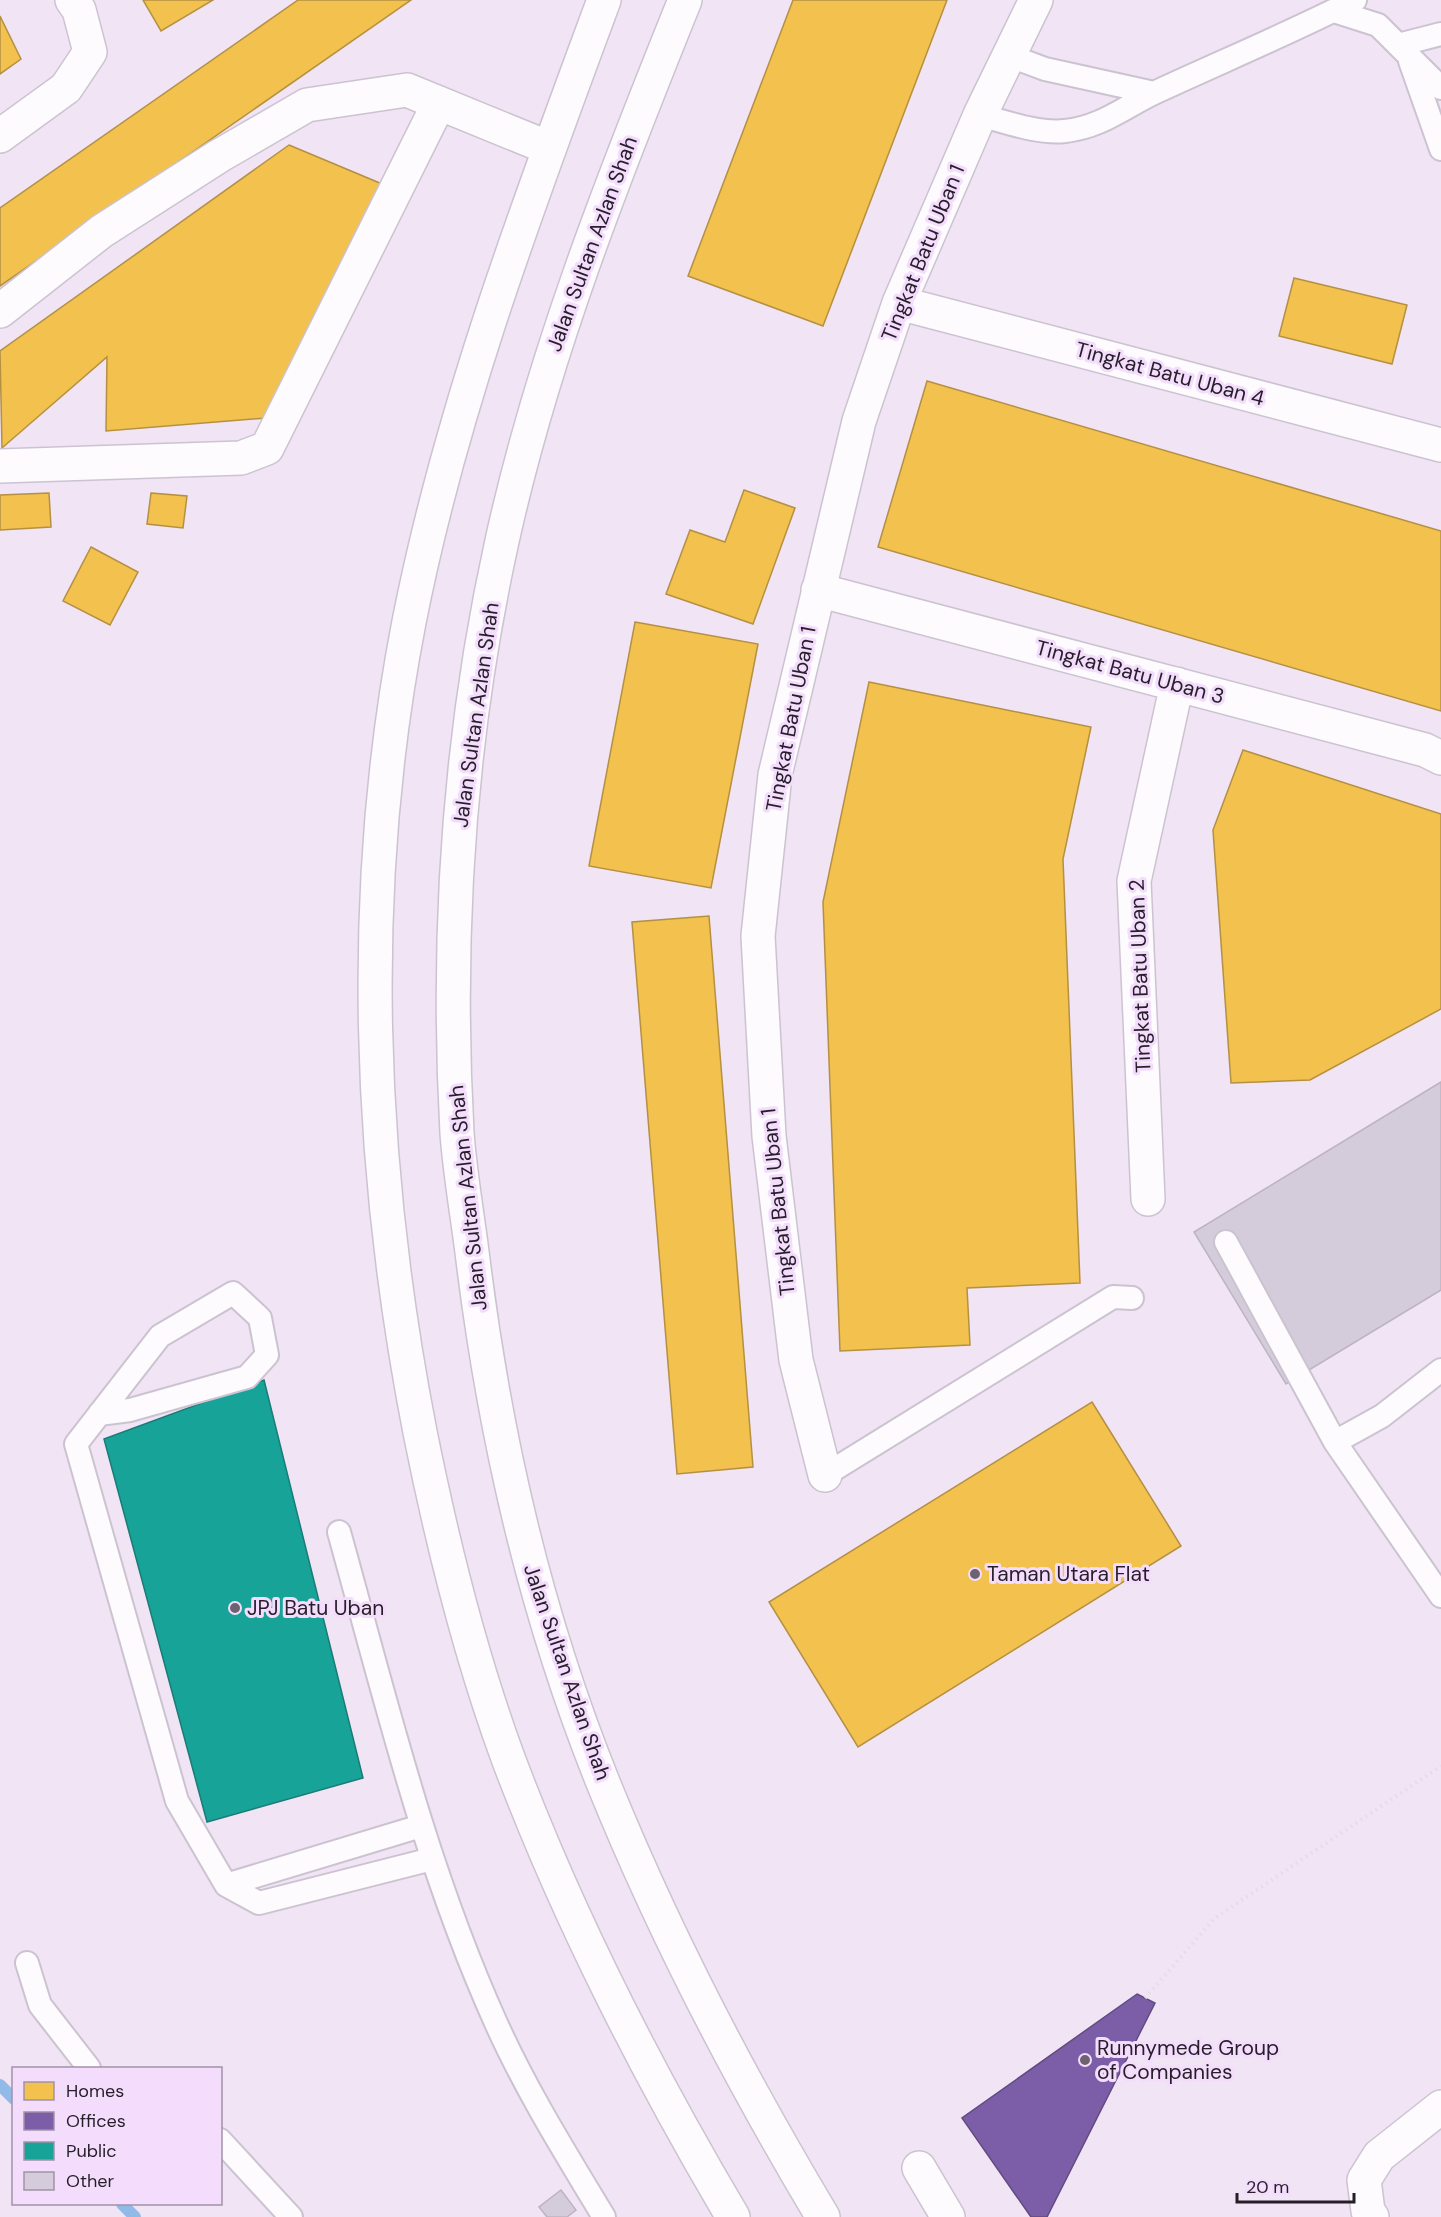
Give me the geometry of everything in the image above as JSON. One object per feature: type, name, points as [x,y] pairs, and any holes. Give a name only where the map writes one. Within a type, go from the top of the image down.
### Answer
[{"type":"main road","points":[[0,136],[66,88],[90,52],[79,10],[72,0]]},
{"type":"main road","points":[[604,0],[507,265],[432,520],[409,626],[386,783],[376,918],[378,1106],[397,1306],[432,1493],[474,1656],[507,1754],[582,1938],[734,2217]]},
{"type":"main road","name":"Jalan Sultan Azlan Shah","points":[[685,0],[636,121],[556,342],[502,539],[478,673],[464,775],[453,1000],[458,1138],[482,1333],[500,1442],[527,1555],[573,1699],[601,1776],[673,1938],[741,2076],[823,2217]]},
{"type":"main road","name":"Tingkat Batu Uban 1","points":[[825,1474],[796,1360],[770,1136],[758,936],[775,775],[859,421],[899,303],[980,115],[1036,0]]},
{"type":"main road","points":[[0,311],[102,231],[219,156],[307,105],[407,90],[549,148]]},
{"type":"main road","points":[[0,466],[242,458],[267,448],[439,103]]},
{"type":"main road","name":"Tingkat Batu Uban 4","points":[[899,303],[1441,446]]},
{"type":"main road","name":"Tingkat Batu Uban 3","points":[[818,590],[1425,750],[1441,758]]},
{"type":"main road","name":"Tingkat Batu Uban 2","points":[[1148,1199],[1134,881],[1177,684]]},
{"type":"main road","points":[[1371,2217],[1368,2211],[1364,2180],[1379,2156],[1441,2107]]},
{"type":"main road","points":[[919,2168],[948,2217]]},
{"type":"lane","points":[[980,115],[1025,127],[1062,132],[1094,126],[1154,93],[1355,0]]},
{"type":"lane","points":[[1334,11],[1378,25],[1441,88]]},
{"type":"lane","points":[[1403,51],[1441,34]]},
{"type":"lane","points":[[1403,51],[1441,149]]},
{"type":"lane","points":[[1010,56],[1067,75],[1154,93]]},
{"type":"lane","points":[[1226,1242],[1335,1442],[1441,1596]]},
{"type":"lane","points":[[99,1414],[130,1410],[247,1377],[267,1355],[260,1318],[233,1293],[160,1336],[99,1414],[76,1444],[177,1801],[226,1885],[259,1904],[432,1859]]},
{"type":"lane","points":[[825,1474],[1113,1296],[1132,1298]]},
{"type":"lane","points":[[1335,1442],[1382,1416],[1441,1370]]},
{"type":"lane","points":[[339,1532],[420,1826],[432,1859],[496,2024],[562,2147],[604,2217]]},
{"type":"lane","points":[[226,1885],[420,1826]]},
{"type":"lane","points":[[27,1963],[40,2005],[88,2067]]},
{"type":"lane","points":[[222,2142],[291,2217]]},
{"type":"path","points":[[1145,1998],[1215,1918],[1441,1766]]},
{"type":"building: Homes","points":[[143,0],[213,0],[161,31]]},
{"type":"building: Homes","points":[[298,0],[411,0],[0,286],[0,208]]},
{"type":"building: Homes","points":[[793,0],[947,0],[823,326],[688,276]]},
{"type":"building: Homes","points":[[0,16],[21,59],[0,74]]},
{"type":"building: Homes","points":[[289,145],[394,189],[278,417],[106,431],[107,357],[2,448],[0,351]]},
{"type":"building: Homes","points":[[1294,278],[1407,305],[1392,364],[1279,336]]},
{"type":"building: Homes","points":[[927,381],[1441,531],[1441,711],[878,547]]},
{"type":"building: Homes","points":[[744,490],[795,508],[753,624],[666,594],[690,530],[725,542]]},
{"type":"building: Homes","points":[[49,493],[51,527],[0,530],[0,495]]},
{"type":"building: Homes","points":[[151,493],[187,496],[183,528],[147,524]]},
{"type":"building: Homes","points":[[91,547],[138,572],[110,625],[63,601]]},
{"type":"building: Homes","points":[[635,622],[758,644],[711,888],[589,866]]},
{"type":"building: Homes","points":[[869,682],[1091,727],[1063,859],[1080,1283],[967,1288],[970,1345],[840,1351],[823,902]]},
{"type":"building: Homes","points":[[1243,750],[1441,814],[1441,1009],[1310,1080],[1231,1083],[1213,830]]},
{"type":"building: Homes","points":[[709,916],[753,1467],[677,1474],[632,922]]},
{"type":"building: Homes","name":"Taman Utara Flat","points":[[1092,1402],[1181,1546],[858,1747],[769,1602]]},
{"type":"building: Offices","name":"Runnymede Group of Companies","points":[[1137,1994],[1155,2003],[1047,2217],[1031,2217],[962,2118]]},
{"type":"building: Public","name":"JPJ Batu Uban","points":[[264,1380],[363,1778],[207,1822],[104,1439]]},
{"type":"building: Other","points":[[1441,1082],[1441,1290],[1286,1384],[1194,1232]]},
{"type":"building: Other","points":[[561,2190],[576,2210],[567,2217],[547,2217],[539,2207]]},
{"type":"waterway","points":[[0,2085],[12,2097]]},
{"type":"waterway","points":[[123,2205],[135,2217]]},
{"type":"place","name":"Taman Utara Flat","points":[[975,1574]]},
{"type":"place","name":"JPJ Batu Uban","points":[[235,1608]]},
{"type":"place","name":"Runnymede Group of Companies","points":[[1085,2060]]}]
